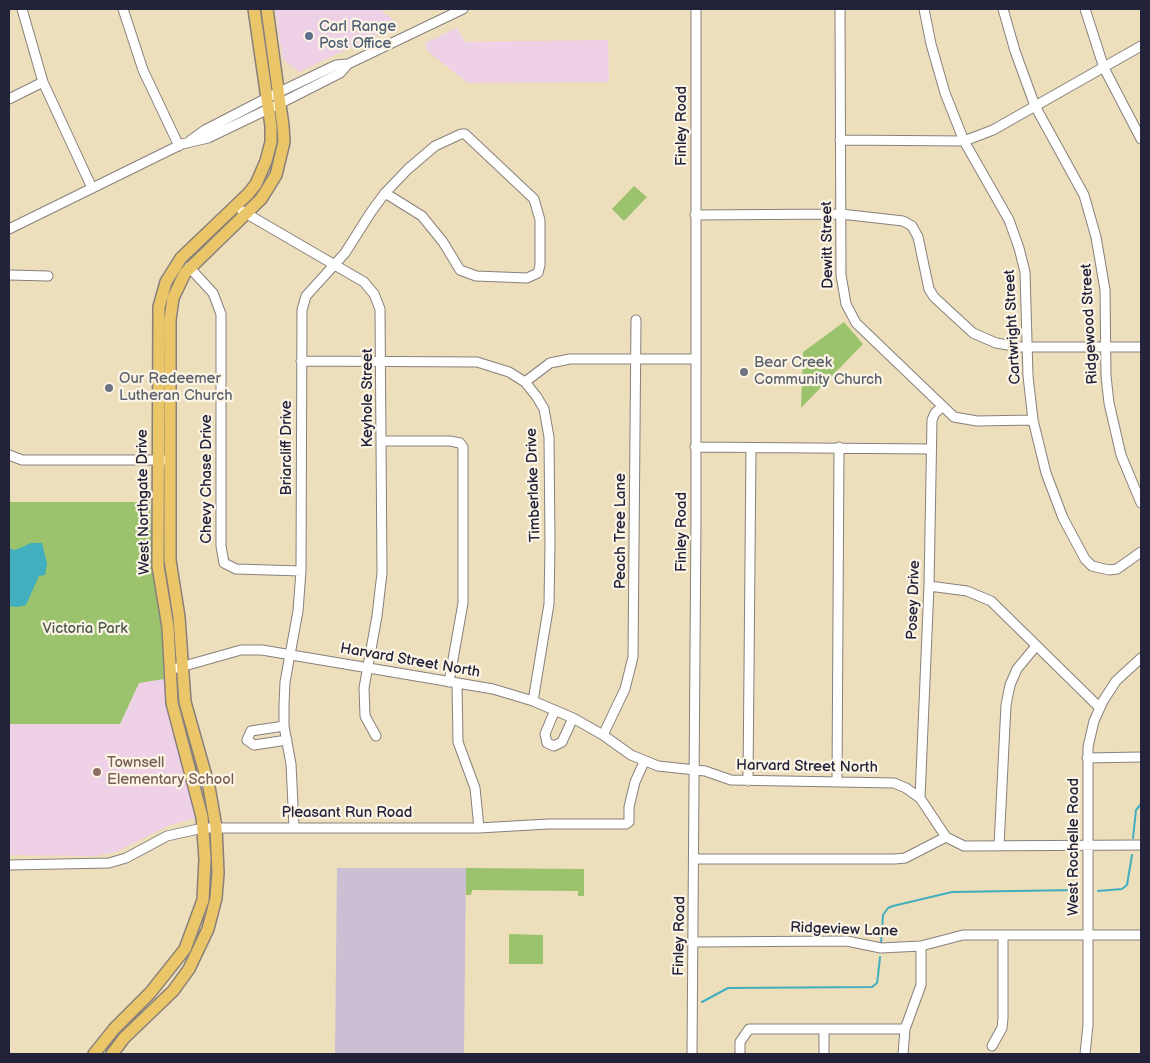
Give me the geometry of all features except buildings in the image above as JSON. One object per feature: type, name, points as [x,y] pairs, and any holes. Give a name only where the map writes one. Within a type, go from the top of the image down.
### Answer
[{"type":"main road","name":"West Northgate Drive","points":[[94,1054],[114,1029],[164,977],[186,949],[198,916],[204,886],[203,828],[198,798],[179,736],[172,703],[168,627],[158,566],[164,460],[164,334],[159,307],[170,274],[181,258],[236,206],[256,184],[266,162],[271,134],[254,9]]},
{"type":"main road","name":"West Northgate Drive","points":[[164,334],[173,298],[181,278],[189,267],[261,198],[276,175],[284,142],[280,97],[267,9]]},
{"type":"main road","name":"West Northgate Drive","points":[[112,1054],[124,1038],[173,990],[189,969],[211,920],[217,886],[216,827],[204,769],[190,726],[182,667],[180,629],[170,552],[164,460]]},
{"type":"main road","points":[[198,916],[211,920]]},
{"type":"main road","points":[[134,1010],[144,1020]]},
{"type":"street","points":[[22,9],[43,82],[92,188]]},
{"type":"street","points":[[123,9],[143,70],[179,146]]},
{"type":"street","points":[[9,229],[189,142],[205,130],[280,97],[336,65],[348,64],[463,9]]},
{"type":"street","name":"Finley Road","points":[[692,1054],[695,770],[696,9]]},
{"type":"street","name":"Dewitt Street","points":[[840,9],[841,275],[843,295],[850,314],[856,323],[954,417],[964,420],[1033,420]]},
{"type":"street","name":"Cartwright Street","points":[[924,9],[931,44],[945,93],[964,141],[1009,220],[1019,248],[1025,272],[1033,420],[1046,473],[1063,518],[1085,559],[1092,566],[1108,570],[1117,569],[1141,552]]},
{"type":"street","name":"Ridgewood Street","points":[[1003,9],[1015,51],[1035,106],[1084,195],[1096,237],[1105,290],[1107,390],[1114,431],[1126,469],[1141,503]]},
{"type":"street","points":[[1085,9],[1104,68],[1141,139]]},
{"type":"street","points":[[840,140],[964,141],[993,130],[1141,46]]},
{"type":"street","points":[[9,99],[43,82]]},
{"type":"street","name":"Briarcliff Drive","points":[[294,827],[291,764],[284,726],[285,682],[298,611],[301,571],[301,361],[303,302],[308,292],[344,253],[385,193],[408,169],[436,146],[461,134],[465,134],[534,199],[540,220],[539,268],[538,273],[527,278],[476,276],[460,270],[443,242],[422,216],[385,193]]},
{"type":"street","name":"Keyhole Street","points":[[236,206],[246,214],[364,282],[377,300],[381,317],[382,573],[377,616],[364,688],[366,716],[376,736]]},
{"type":"street","points":[[696,215],[841,214],[896,219],[912,226],[918,237],[929,289],[934,297],[974,333],[996,343],[1028,346],[1141,346]]},
{"type":"street","name":"Chevy Chase Drive","points":[[189,267],[212,293],[221,314],[220,546],[224,563],[236,569],[301,571]]},
{"type":"street","points":[[9,276],[48,276]]},
{"type":"street","name":"Peach Tree Lane","points":[[603,735],[625,689],[633,657],[636,320]]},
{"type":"street","points":[[525,382],[550,363],[570,359],[696,359]]},
{"type":"street","name":"Timberlake Drive","points":[[301,361],[477,362],[498,366],[525,382],[544,409],[550,445],[549,604],[533,701]]},
{"type":"street","name":"Posey Drive","points":[[920,798],[929,586],[932,420],[934,413],[942,407]]},
{"type":"street","points":[[382,441],[450,441],[460,443],[463,447],[463,602],[453,683],[458,742],[475,788],[479,828]]},
{"type":"street","points":[[696,447],[931,449]]},
{"type":"street","points":[[837,780],[839,447]]},
{"type":"street","points":[[748,781],[751,448]]},
{"type":"street","points":[[9,455],[22,460],[164,460]]},
{"type":"street","points":[[929,586],[967,591],[991,602],[1100,707]]},
{"type":"street","points":[[998,846],[1006,705],[1010,685],[1017,669],[1036,646]]},
{"type":"street","name":"Harvard Street North","points":[[170,669],[240,650],[262,650],[290,653],[493,689],[533,701],[573,718],[644,762],[672,769],[695,770],[731,780],[837,780],[894,783],[906,788],[920,798],[946,837]]},
{"type":"street","name":"West Rochelle Road","points":[[1085,1054],[1088,1025],[1087,758],[1090,736],[1100,707],[1116,681],[1141,658]]},
{"type":"street","points":[[555,710],[545,734],[546,743],[554,746],[562,742],[573,718]]},
{"type":"street","points":[[284,726],[251,731],[247,740],[254,745],[287,740]]},
{"type":"street","points":[[1087,758],[1141,757]]},
{"type":"street","name":"Pleasant Run Road","points":[[9,865],[109,863],[136,853],[167,836],[216,827],[479,828],[548,824],[626,824],[630,822],[629,807],[635,782],[644,762]]},
{"type":"street","points":[[694,859],[896,859],[905,858],[946,837],[964,846],[1141,845]]},
{"type":"street","name":"Ridgeview Lane","points":[[694,942],[847,941],[881,948],[921,946],[963,935],[1141,935]]},
{"type":"street","points":[[992,1046],[999,1035],[1003,1023],[1004,935]]},
{"type":"street","points":[[902,1054],[904,1029],[921,985],[921,946]]},
{"type":"street","points":[[740,1054],[740,1042],[748,1029],[904,1029]]},
{"type":"street","points":[[824,1029],[824,1054]]},
{"type":"shaded area","points":[[275,9],[380,9],[393,20],[393,25],[390,29],[299,72],[283,59]]},
{"type":"shaded area","points":[[457,28],[465,42],[608,40],[609,82],[468,83],[427,50],[425,43]]},
{"type":"shaded area","name":"Townsell Elementary School","points":[[164,679],[167,710],[190,787],[196,818],[170,825],[116,852],[94,856],[9,855],[9,724],[120,724],[139,683]]},
{"type":"shaded area","points":[[337,868],[466,868],[464,1054],[335,1054]]},
{"type":"green space","points":[[634,186],[647,197],[624,221],[612,209]]},
{"type":"green space","points":[[844,322],[863,344],[801,408],[803,352]]},
{"type":"green space","name":"Victoria Park","points":[[9,502],[150,502],[152,569],[163,637],[164,679],[139,683],[120,724],[9,724]]},
{"type":"green space","points":[[466,868],[584,869],[584,896],[578,896],[578,891],[472,890],[471,895],[466,895]]},
{"type":"green space","points":[[509,934],[543,935],[543,964],[509,964]]},
{"type":"water","points":[[31,543],[42,543],[47,564],[45,575],[39,576],[26,605],[9,606],[9,548],[15,550]]},
{"type":"waterway","points":[[1133,838],[1136,810],[1141,804]]},
{"type":"waterway","points":[[1098,891],[1122,889],[1127,885],[1132,855]]},
{"type":"waterway","points":[[881,944],[883,915],[888,908],[893,906],[952,892],[1076,890]]},
{"type":"waterway","points":[[702,1002],[728,988],[872,987],[877,983],[880,957]]},
{"type":"place","name":"Carl Range Post Office","points":[[309,36]]},
{"type":"place","name":"Bear Creek Community Church","points":[[744,372]]},
{"type":"place","name":"Our Redeemer Lutheran Church","points":[[109,388]]},
{"type":"place","name":"Townsell Elementary School","points":[[97,772]]}]
